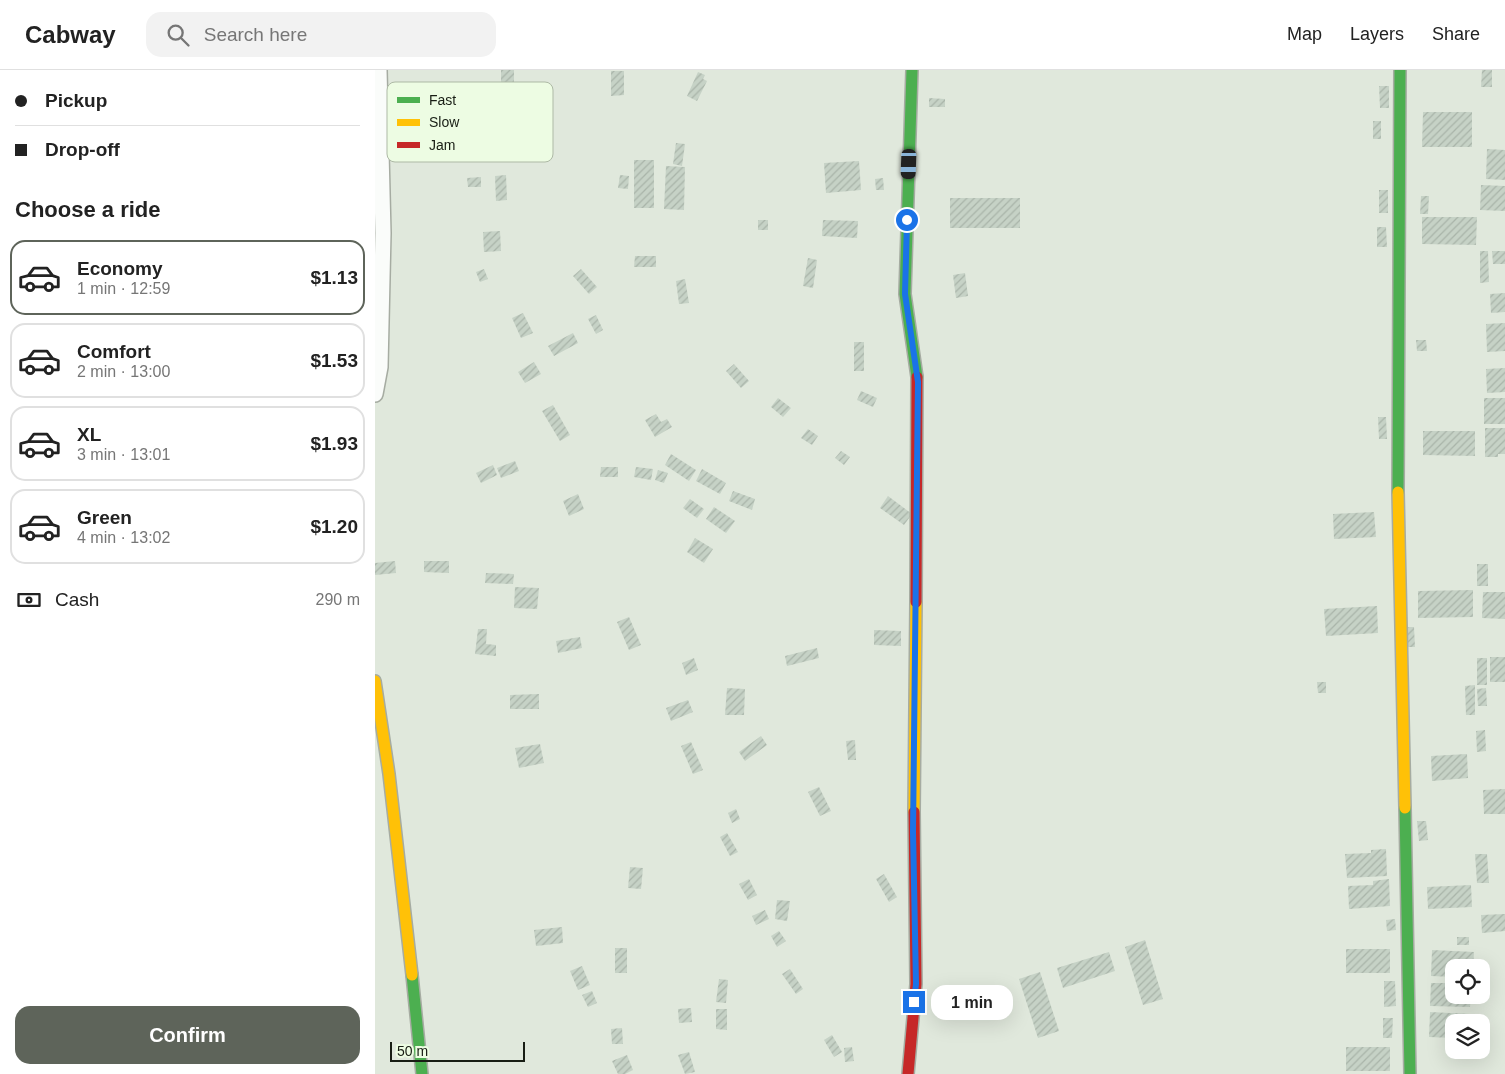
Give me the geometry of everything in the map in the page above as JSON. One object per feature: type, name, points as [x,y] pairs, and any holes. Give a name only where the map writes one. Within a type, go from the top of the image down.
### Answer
[{"type":"street","points":[[375,394],[380,367],[383,234],[379,70]]},
{"type":"street","points":[[908,1074],[916,984],[913,832],[918,382],[905,294],[912,70]]},
{"type":"street","points":[[1400,70],[1398,466],[1410,1074]]},
{"type":"street","points":[[375,681],[389,774],[422,1074]]},
{"type":"building","points":[[501,70],[514,70],[514,82],[501,82]]},
{"type":"building","points":[[1482,70],[1492,70],[1492,87],[1481,87]]},
{"type":"building","points":[[611,71],[624,71],[624,95],[611,96]]},
{"type":"building","points":[[698,72],[705,75],[703,79],[707,81],[697,101],[687,96]]},
{"type":"building","points":[[1379,86],[1389,86],[1389,108],[1380,108]]},
{"type":"building","points":[[929,98],[945,99],[945,107],[929,107]]},
{"type":"building","points":[[1423,112],[1472,112],[1472,147],[1422,147]]},
{"type":"building","points":[[1373,121],[1381,121],[1381,139],[1373,139]]},
{"type":"building","points":[[676,143],[685,144],[682,166],[673,164]]},
{"type":"building","points":[[1487,149],[1505,150],[1505,180],[1486,179]]},
{"type":"building","points":[[634,160],[654,160],[654,208],[634,208]]},
{"type":"building","points":[[859,161],[861,190],[826,193],[824,163]]},
{"type":"building","points":[[666,166],[685,167],[684,210],[664,209]]},
{"type":"building","points":[[506,175],[507,200],[496,201],[495,176]]},
{"type":"building","points":[[620,175],[629,176],[628,189],[618,188]]},
{"type":"building","points":[[481,177],[481,187],[468,187],[467,178]]},
{"type":"building","points":[[883,178],[884,190],[876,190],[875,179]]},
{"type":"building","points":[[1481,185],[1505,186],[1505,211],[1480,210]]},
{"type":"building","points":[[1379,190],[1388,190],[1388,213],[1379,213]]},
{"type":"building","points":[[1421,196],[1429,196],[1428,214],[1420,214]]},
{"type":"building","points":[[950,198],[1020,198],[1020,228],[950,228]]},
{"type":"building","points":[[1422,217],[1477,217],[1476,245],[1422,244]]},
{"type":"building","points":[[758,220],[768,220],[768,230],[758,230]]},
{"type":"building","points":[[823,220],[858,221],[857,238],[822,236]]},
{"type":"building","points":[[1377,227],[1386,227],[1387,247],[1377,247]]},
{"type":"building","points":[[500,231],[501,251],[484,252],[483,232]]},
{"type":"building","points":[[1480,251],[1488,251],[1489,282],[1480,283]]},
{"type":"building","points":[[1492,251],[1505,251],[1505,264],[1493,264]]},
{"type":"building","points":[[635,256],[656,256],[656,267],[634,267]]},
{"type":"building","points":[[808,258],[817,260],[813,288],[803,286]]},
{"type":"building","points":[[484,269],[488,279],[480,282],[476,272]]},
{"type":"building","points":[[581,269],[597,287],[589,294],[573,276]]},
{"type":"building","points":[[965,273],[968,296],[956,298],[953,275]]},
{"type":"building","points":[[685,279],[689,303],[679,304],[676,281]]},
{"type":"building","points":[[1505,293],[1505,312],[1491,313],[1490,294]]},
{"type":"building","points":[[523,313],[533,333],[521,338],[512,318]]},
{"type":"building","points":[[596,315],[603,330],[596,334],[588,319]]},
{"type":"building","points":[[1505,323],[1505,351],[1487,352],[1486,324]]},
{"type":"building","points":[[573,333],[578,343],[554,356],[548,346]]},
{"type":"building","points":[[1416,340],[1426,340],[1427,351],[1417,351]]},
{"type":"building","points":[[854,342],[864,342],[864,371],[854,371]]},
{"type":"building","points":[[534,362],[541,374],[525,383],[518,372]]},
{"type":"building","points":[[734,364],[749,381],[741,388],[726,371]]},
{"type":"building","points":[[1505,368],[1505,392],[1487,393],[1486,369]]},
{"type":"building","points":[[861,391],[877,398],[873,407],[857,400]]},
{"type":"building","points":[[778,398],[791,408],[783,417],[771,407]]},
{"type":"building","points":[[1484,398],[1505,398],[1505,424],[1484,424]]},
{"type":"building","points":[[553,405],[570,435],[560,441],[542,411]]},
{"type":"building","points":[[656,414],[661,422],[667,419],[672,427],[655,437],[645,420]]},
{"type":"building","points":[[1378,417],[1386,417],[1387,439],[1379,439]]},
{"type":"building","points":[[1485,428],[1505,428],[1505,454],[1498,454],[1498,457],[1485,457]]},
{"type":"building","points":[[808,429],[818,436],[812,445],[801,438]]},
{"type":"building","points":[[1423,431],[1475,431],[1475,456],[1423,455]]},
{"type":"building","points":[[841,451],[850,457],[844,465],[835,458]]},
{"type":"building","points":[[671,454],[696,470],[689,481],[665,465]]},
{"type":"building","points":[[515,461],[519,471],[501,478],[497,468]]},
{"type":"building","points":[[493,465],[497,475],[481,483],[476,473]]},
{"type":"building","points":[[601,467],[618,467],[618,477],[600,477]]},
{"type":"building","points":[[636,467],[653,469],[651,480],[634,477]]},
{"type":"building","points":[[702,469],[726,483],[720,494],[696,481]]},
{"type":"building","points":[[658,470],[668,473],[664,483],[655,480]]},
{"type":"building","points":[[733,491],[755,499],[752,510],[729,501]]},
{"type":"building","points":[[578,494],[584,509],[569,516],[563,501]]},
{"type":"building","points":[[888,496],[912,514],[904,525],[880,508]]},
{"type":"building","points":[[690,499],[704,509],[697,518],[683,508]]},
{"type":"building","points":[[714,507],[735,521],[726,533],[706,519]]},
{"type":"building","points":[[1374,512],[1376,537],[1334,539],[1333,514]]},
{"type":"building","points":[[695,538],[713,549],[704,563],[687,552]]},
{"type":"building","points":[[395,561],[396,573],[375,575],[375,563]]},
{"type":"building","points":[[424,561],[449,561],[449,573],[424,572]]},
{"type":"building","points":[[1477,564],[1488,564],[1488,586],[1477,586]]},
{"type":"building","points":[[486,573],[514,574],[513,584],[485,583]]},
{"type":"building","points":[[515,587],[539,588],[537,609],[514,608]]},
{"type":"building","points":[[1473,590],[1473,617],[1418,618],[1418,591]]},
{"type":"building","points":[[1483,592],[1505,592],[1505,619],[1482,618]]},
{"type":"building","points":[[1377,606],[1378,633],[1326,636],[1324,609]]},
{"type":"building","points":[[629,617],[641,645],[629,650],[617,622]]},
{"type":"building","points":[[1405,627],[1414,627],[1415,647],[1406,647]]},
{"type":"building","points":[[478,629],[487,629],[486,644],[496,645],[496,656],[475,654]]},
{"type":"building","points":[[874,630],[901,631],[901,646],[874,645]]},
{"type":"building","points":[[580,637],[582,648],[558,653],[556,641]]},
{"type":"building","points":[[817,648],[819,658],[787,666],[785,656]]},
{"type":"building","points":[[1490,657],[1505,657],[1505,682],[1490,682]]},
{"type":"building","points":[[694,658],[698,670],[686,675],[682,663]]},
{"type":"building","points":[[1477,658],[1487,658],[1487,685],[1477,685]]},
{"type":"building","points":[[1317,682],[1326,682],[1326,693],[1318,693]]},
{"type":"building","points":[[1475,685],[1475,715],[1466,715],[1465,686]]},
{"type":"building","points":[[727,688],[745,689],[744,715],[725,715]]},
{"type":"building","points":[[1486,688],[1487,706],[1478,706],[1477,689]]},
{"type":"building","points":[[539,694],[539,709],[510,709],[510,695]]},
{"type":"building","points":[[688,700],[693,712],[671,721],[666,708]]},
{"type":"building","points":[[1485,730],[1486,751],[1477,752],[1476,731]]},
{"type":"building","points":[[761,736],[767,745],[745,761],[739,752]]},
{"type":"building","points":[[855,740],[856,760],[848,760],[846,741]]},
{"type":"building","points":[[691,742],[703,770],[693,774],[681,746]]},
{"type":"building","points":[[540,744],[544,763],[519,768],[515,748]]},
{"type":"building","points":[[1467,754],[1468,778],[1432,781],[1431,756]]},
{"type":"building","points":[[819,787],[831,811],[820,816],[808,792]]},
{"type":"building","points":[[1505,789],[1505,814],[1484,814],[1483,790]]},
{"type":"building","points":[[736,809],[740,819],[732,823],[728,813]]},
{"type":"building","points":[[1417,821],[1426,821],[1428,840],[1419,841]]},
{"type":"building","points":[[727,833],[738,852],[730,856],[720,837]]},
{"type":"building","points":[[1386,849],[1387,876],[1347,878],[1345,854],[1371,853],[1371,850]]},
{"type":"building","points":[[1475,854],[1487,854],[1489,883],[1477,883]]},
{"type":"building","points":[[630,867],[643,868],[641,889],[628,888]]},
{"type":"building","points":[[884,874],[897,897],[889,902],[876,879]]},
{"type":"building","points":[[749,879],[757,895],[748,900],[739,884]]},
{"type":"building","points":[[1389,879],[1390,906],[1349,909],[1348,886],[1373,885],[1373,881]]},
{"type":"building","points":[[1471,885],[1472,907],[1428,909],[1427,887]]},
{"type":"building","points":[[777,900],[790,901],[787,921],[775,919]]},
{"type":"building","points":[[765,910],[769,919],[756,925],[752,916]]},
{"type":"building","points":[[1505,914],[1505,931],[1482,933],[1481,915]]},
{"type":"building","points":[[1395,919],[1396,930],[1387,931],[1386,920]]},
{"type":"building","points":[[562,927],[563,943],[536,946],[534,930]]},
{"type":"building","points":[[779,931],[786,941],[777,947],[771,936]]},
{"type":"building","points":[[1457,937],[1469,937],[1469,945],[1457,945]]},
{"type":"building","points":[[1145,940],[1163,999],[1143,1005],[1125,947]]},
{"type":"building","points":[[615,948],[627,948],[627,973],[615,973]]},
{"type":"building","points":[[1346,949],[1390,949],[1390,973],[1346,973]]},
{"type":"building","points":[[1432,950],[1474,952],[1474,959],[1445,959],[1445,977],[1431,976]]},
{"type":"building","points":[[1109,952],[1115,971],[1063,988],[1057,968]]},
{"type":"building","points":[[582,966],[590,985],[578,990],[570,971]]},
{"type":"building","points":[[790,969],[803,989],[796,994],[782,974]]},
{"type":"building","points":[[1040,972],[1059,1031],[1038,1038],[1019,979]]},
{"type":"building","points":[[719,979],[728,980],[726,1003],[716,1002]]},
{"type":"building","points":[[1384,981],[1395,981],[1396,1006],[1384,1007]]},
{"type":"building","points":[[1431,983],[1445,983],[1445,1004],[1470,1004],[1470,1007],[1430,1006]]},
{"type":"building","points":[[592,991],[597,1003],[588,1007],[582,995]]},
{"type":"building","points":[[691,1008],[692,1022],[679,1023],[678,1009]]},
{"type":"building","points":[[716,1009],[727,1009],[727,1030],[716,1029]]},
{"type":"building","points":[[1430,1012],[1470,1014],[1445,1014],[1445,1038],[1429,1037]]},
{"type":"building","points":[[1383,1018],[1393,1018],[1392,1038],[1383,1038]]},
{"type":"building","points":[[622,1028],[623,1044],[612,1044],[611,1029]]},
{"type":"building","points":[[832,1035],[842,1052],[834,1057],[824,1040]]},
{"type":"building","points":[[852,1047],[854,1061],[845,1062],[844,1048]]},
{"type":"building","points":[[1346,1047],[1390,1047],[1390,1071],[1346,1071]]},
{"type":"building","points":[[689,1052],[695,1072],[685,1074],[678,1055]]},
{"type":"building","points":[[627,1055],[633,1070],[625,1074],[618,1074],[612,1061]]},
{"type":"traffic: fast","points":[[912,70],[905,294],[917,377]]},
{"type":"traffic: fast","points":[[1398,492],[1400,70]]},
{"type":"traffic: fast","points":[[1405,808],[1410,1074]]},
{"type":"traffic: fast","points":[[412,975],[422,1074]]},
{"type":"traffic: slow","points":[[1398,492],[1405,808]]},
{"type":"traffic: slow","points":[[914,812],[916,602]]},
{"type":"traffic: slow","points":[[375,681],[389,774],[412,975]]},
{"type":"traffic: jam","points":[[916,602],[917,377]]},
{"type":"traffic: jam","points":[[908,1074],[916,984],[914,812]]},
{"type":"route","points":[[907,220],[905,294],[918,382],[913,832],[916,984],[914,1002]]}]
